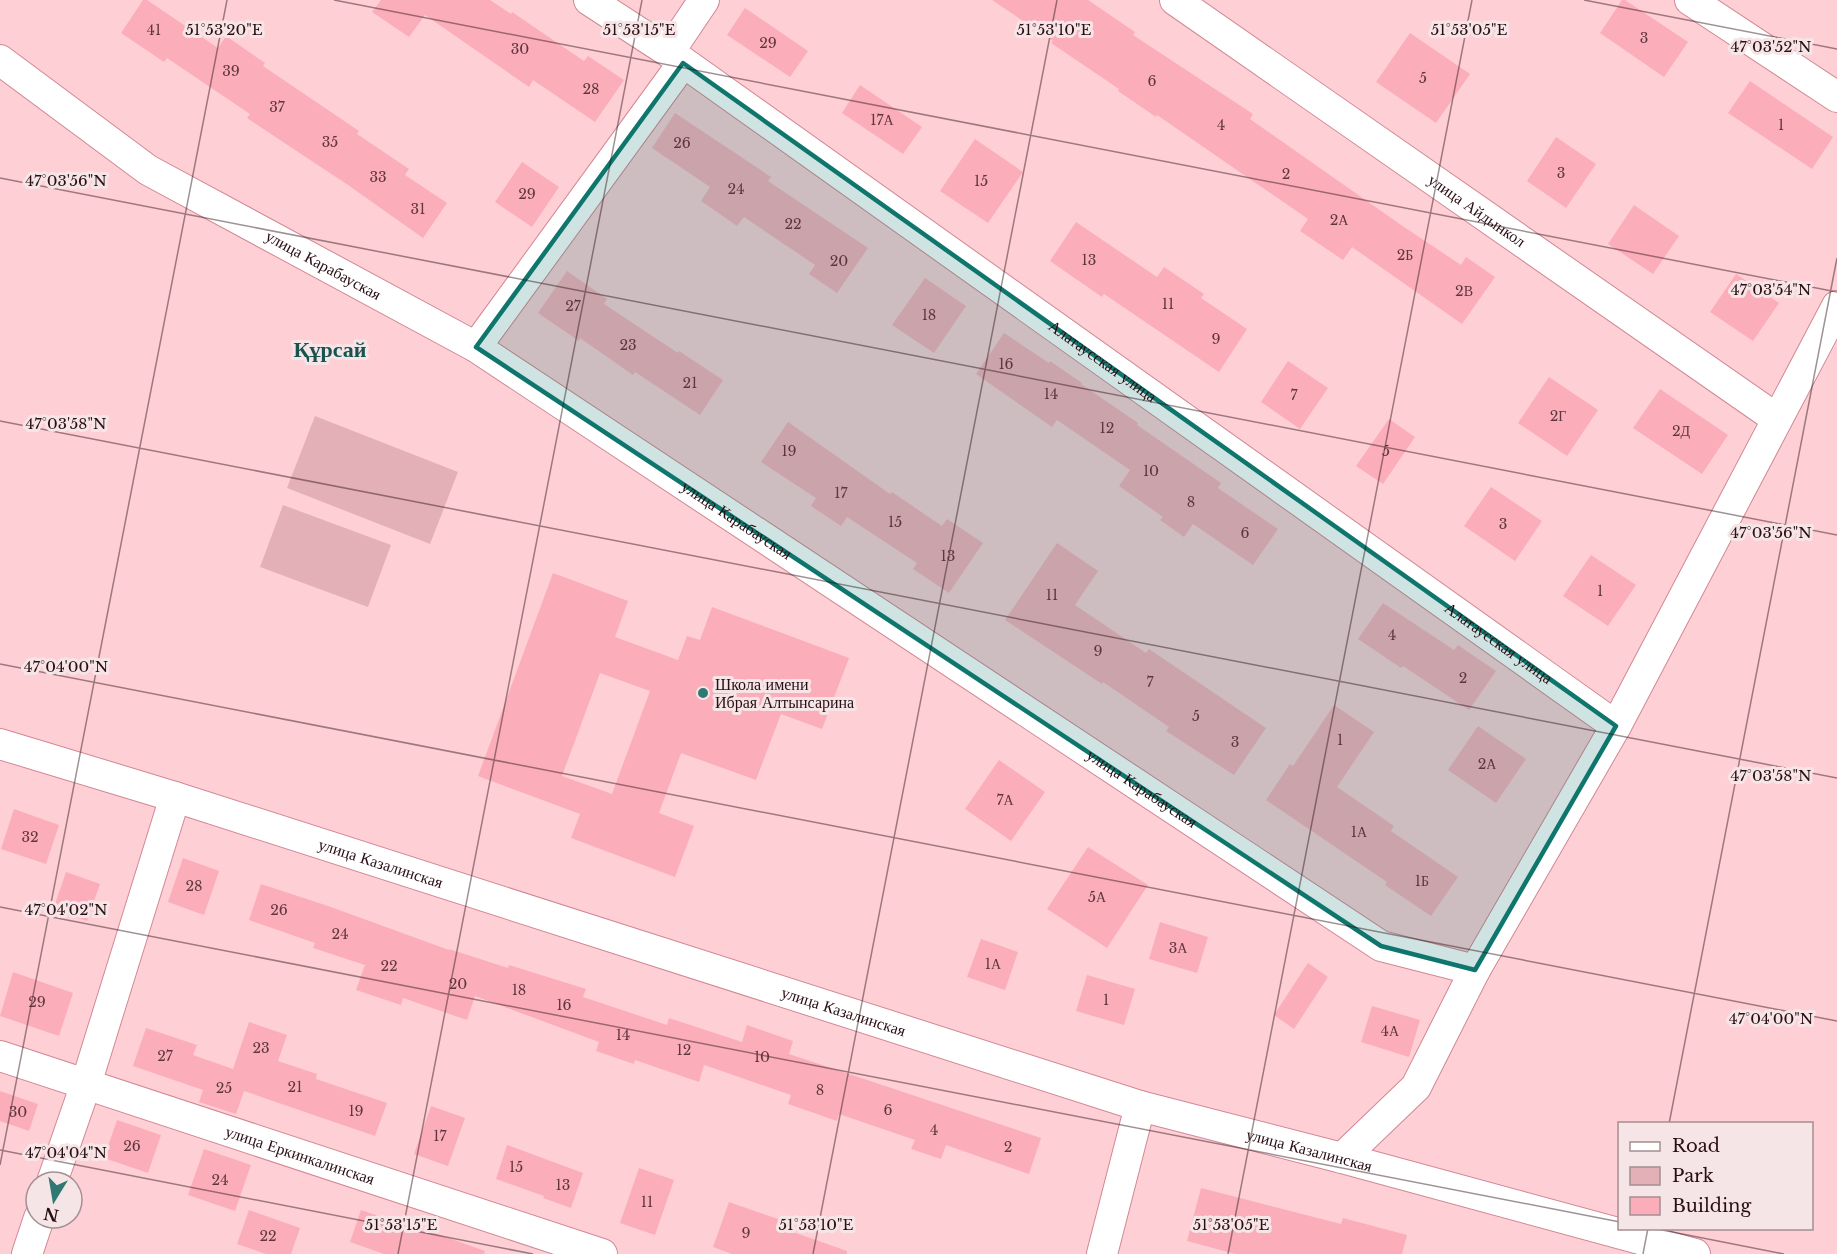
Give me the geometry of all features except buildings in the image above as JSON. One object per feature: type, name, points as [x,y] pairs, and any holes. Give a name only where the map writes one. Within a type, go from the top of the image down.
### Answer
[{"type":"street","name":"Алатаусская улица","points":[[589,0],[676,58],[1616,726]]},
{"type":"street","points":[[476,346],[676,58],[704,0]]},
{"type":"street","name":"улица Айдынкол","points":[[1175,0],[1777,419]]},
{"type":"street","points":[[1690,0],[1837,97]]},
{"type":"street","name":"улица Карабауская","points":[[0,60],[148,171],[476,346],[1381,946],[1474,970]]},
{"type":"street","points":[[1342,1158],[1416,1087],[1474,970],[1616,726],[1837,306]]},
{"type":"street","name":"улица Казалинская","points":[[0,744],[175,797],[1140,1106],[1342,1158],[1695,1254]]},
{"type":"street","points":[[56,1170],[86,1084],[175,797]]},
{"type":"street","name":"улица Еркинкалинская","points":[[0,1056],[602,1254]]},
{"type":"street","points":[[1102,1254],[1140,1106]]},
{"type":"street","points":[[27,1254],[35,1230]]},
{"type":"highlighted area","points":[[683,63],[1616,726],[1475,970],[1381,946],[476,347]]},
{"type":"green space","points":[[315,416],[458,472],[430,544],[287,488]]},
{"type":"green space","points":[[283,505],[391,545],[368,607],[260,567]]},
{"type":"place","name":"Школа имени Ибрая Алтынсарина","points":[[703,693]]},
{"type":"district","name":"Құрсай","points":[[330,349]]}]
